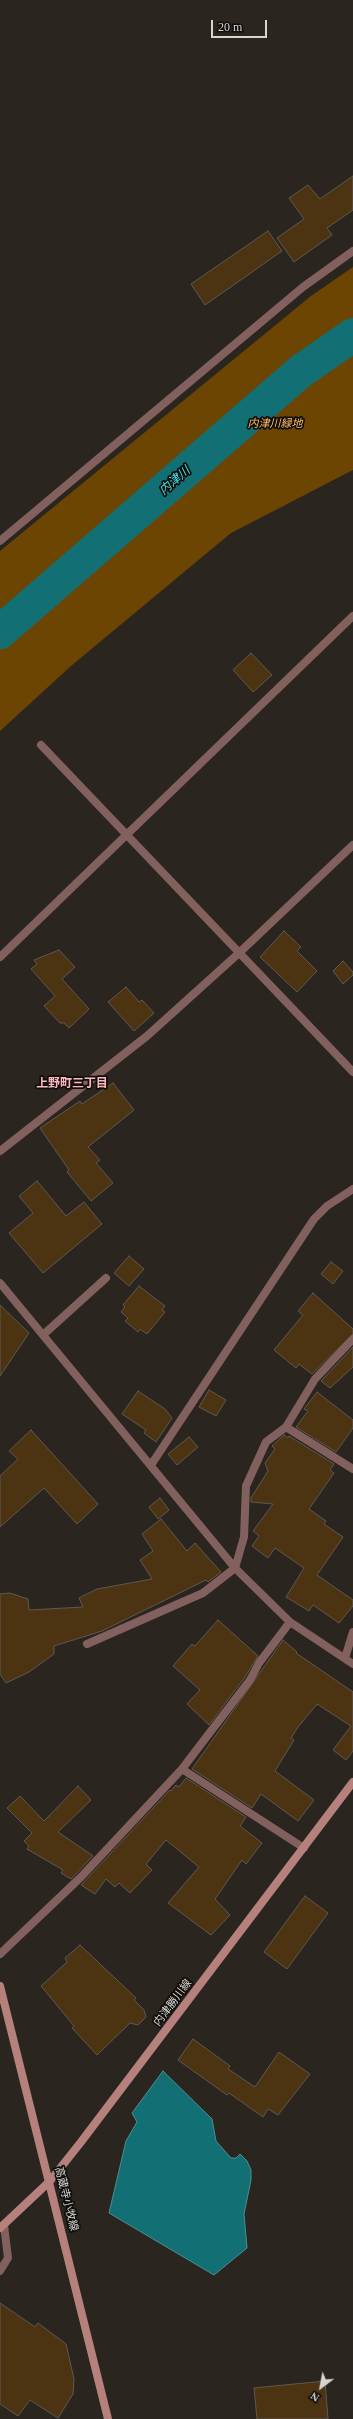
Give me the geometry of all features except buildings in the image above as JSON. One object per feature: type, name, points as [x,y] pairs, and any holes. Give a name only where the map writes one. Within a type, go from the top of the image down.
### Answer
[{"type":"main road","name":"内津勝川線","points":[[2,2226],[50,2181],[353,1782]]},
{"type":"main road","name":"高蔵寺小牧線","points":[[0,1986],[50,2181],[108,2419]]},
{"type":"street","points":[[0,541],[303,287],[353,251]]},
{"type":"street","points":[[0,957],[353,616]]},
{"type":"street","points":[[41,745],[353,1072]]},
{"type":"street","points":[[0,1150],[147,1036],[239,953],[353,845]]},
{"type":"street","points":[[150,1465],[314,1219],[328,1206],[353,1189]]},
{"type":"street","points":[[43,1335],[106,1278]]},
{"type":"street","points":[[0,1283],[236,1568],[290,1622],[353,1664]]},
{"type":"street","points":[[87,1644],[203,1593],[236,1568],[244,1537],[246,1486],[266,1442],[286,1428],[315,1379],[353,1339]]},
{"type":"street","points":[[286,1428],[353,1469]]},
{"type":"street","points":[[0,1954],[81,1877],[182,1769],[250,1680],[259,1663],[290,1622]]},
{"type":"street","points":[[344,1658],[353,1632]]},
{"type":"street","points":[[182,1769],[304,1848]]},
{"type":"street","points":[[0,2271],[8,2258],[2,2226]]},
{"type":"green space","name":"内津川緑地","points":[[353,267],[353,470],[231,533],[71,666],[0,731],[0,551],[311,296]]},
{"type":"water","points":[[163,2071],[212,2119],[216,2141],[231,2158],[236,2158],[240,2154],[247,2161],[251,2170],[251,2180],[244,2214],[247,2248],[214,2275],[109,2213],[126,2141],[137,2122],[132,2113]]},
{"type":"waterway","name":"内津川","points":[[0,632],[301,371],[353,335]]},
{"type":"district","name":"上野町三丁目","points":[[72,1084]]}]
